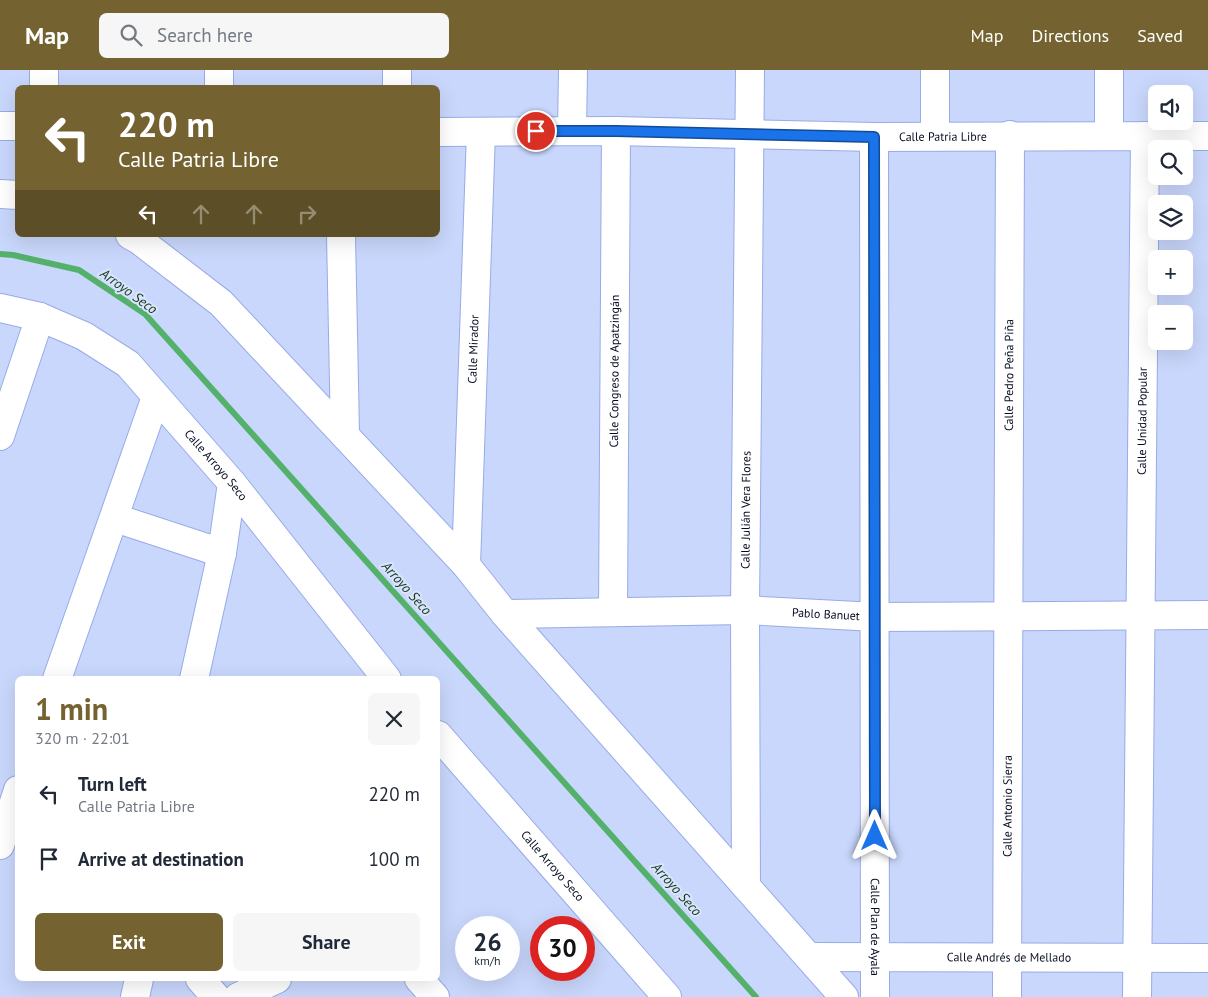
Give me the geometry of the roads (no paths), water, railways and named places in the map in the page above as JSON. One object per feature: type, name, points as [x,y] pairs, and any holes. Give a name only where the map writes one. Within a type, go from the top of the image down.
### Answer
[{"type":"street","points":[[44,70],[44,85]]},
{"type":"street","points":[[219,70],[219,85]]},
{"type":"street","points":[[397,70],[397,85]]},
{"type":"street","points":[[572,131],[573,70]]},
{"type":"street","name":"Calle Julián Vera Flores","points":[[746,886],[745,610],[750,70]]},
{"type":"street","points":[[935,70],[935,135]]},
{"type":"street","points":[[1108,136],[1109,70]]},
{"type":"street","points":[[0,126],[15,126]]},
{"type":"street","name":"Calle Patria Libre","points":[[440,132],[616,131],[874,137],[1010,134],[1208,136]]},
{"type":"street","name":"Calle Congreso de Apatzingán","points":[[613,612],[616,131]]},
{"type":"street","name":"Calle Mirador","points":[[466,565],[481,132]]},
{"type":"street","name":"Calle Pedro Peña Piña","points":[[1008,615],[1010,134]]},
{"type":"street","name":"Calle Unidad Popular","points":[[1137,997],[1145,136]]},
{"type":"street","name":"Calle Plan de Ayala","points":[[874,137],[875,997]]},
{"type":"street","points":[[0,194],[15,195]]},
{"type":"street","points":[[134,237],[221,302],[345,433],[466,565],[506,614],[844,997]]},
{"type":"street","points":[[341,237],[345,433]]},
{"type":"street","name":"Calle Arroyo Seco","points":[[0,308],[40,318],[84,336],[128,364],[232,483],[385,676]]},
{"type":"street","points":[[0,436],[40,318]]},
{"type":"street","points":[[58,676],[156,397]]},
{"type":"street","points":[[195,676],[222,553],[232,483]]},
{"type":"street","points":[[115,518],[222,553]]},
{"type":"street","name":"Pablo Banuet","points":[[506,614],[745,610],[876,617],[1208,615]]},
{"type":"street","name":"Calle Antonio Sierra","points":[[1007,997],[1008,615]]},
{"type":"street","name":"Calle Arroyo Seco","points":[[440,737],[667,997]]},
{"type":"street","points":[[0,845],[13,791]]},
{"type":"street","name":"Calle Andrés de Mellado","points":[[810,957],[874,955],[1008,958],[1208,958]]},
{"type":"street","points":[[135,997],[139,981]]},
{"type":"street","points":[[202,981],[216,997]]},
{"type":"street","points":[[238,997],[273,981]]},
{"type":"street","points":[[421,981],[435,997]]},
{"type":"waterway","name":"Arroyo Seco","points":[[0,254],[13,255],[79,270],[145,314],[756,997]]}]
